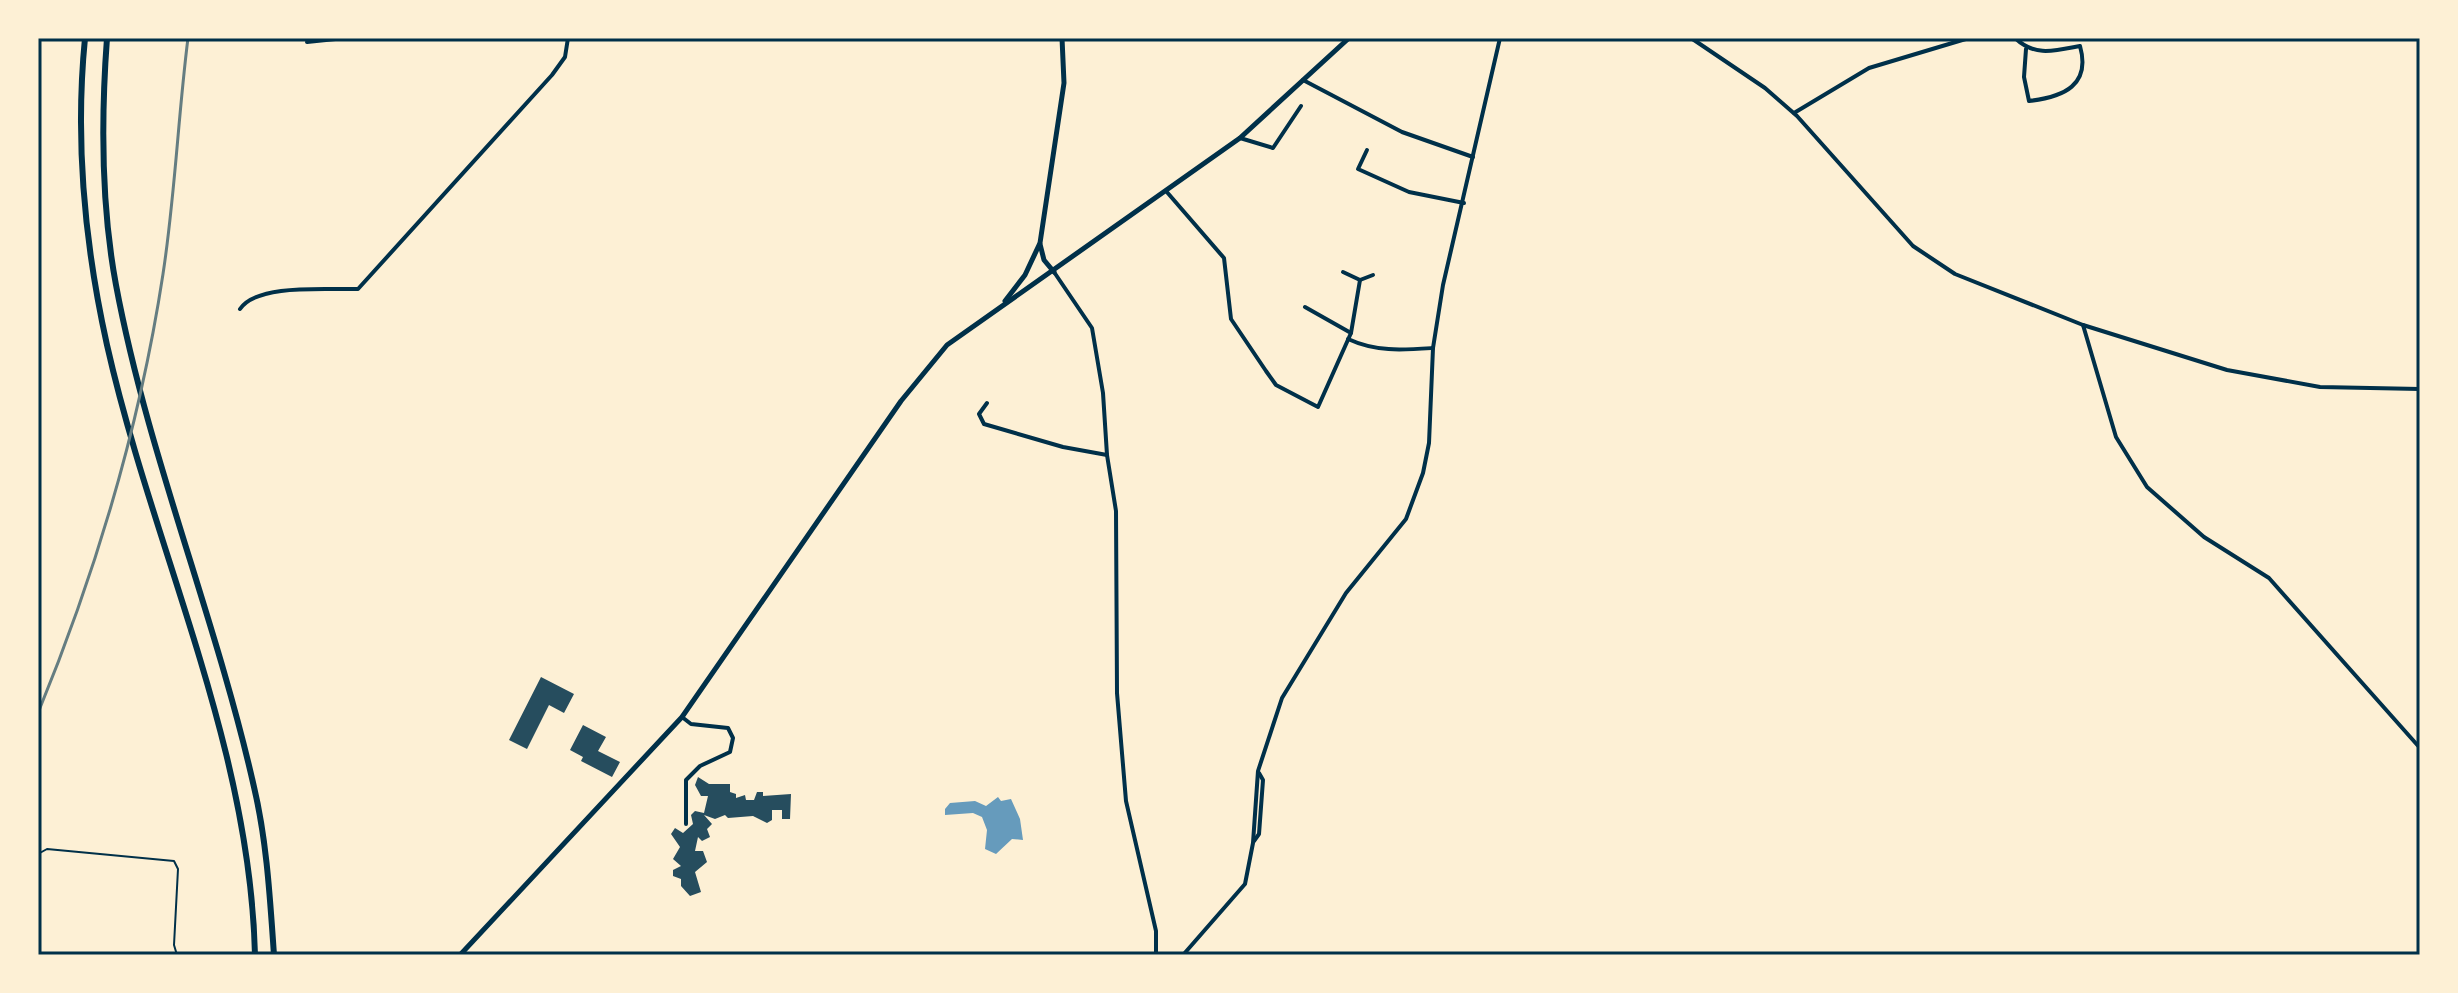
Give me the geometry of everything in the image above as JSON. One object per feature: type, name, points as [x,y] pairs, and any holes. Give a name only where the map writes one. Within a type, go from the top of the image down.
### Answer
[{"type":"highway","points":[[85,38],[81,92],[88,222],[107,345],[189,619],[236,795],[255,955]]},
{"type":"highway","points":[[107,38],[103,105],[105,172],[115,282],[155,445],[206,603],[254,787],[266,849],[274,955]]},
{"type":"main road","points":[[1001,306],[1025,275],[1040,243],[1064,83],[1062,38]]},
{"type":"main road","points":[[460,955],[682,717],[901,401],[947,345],[1240,138],[1349,38]]},
{"type":"main road","points":[[1040,243],[1044,260],[1054,272]]},
{"type":"street","points":[[307,42],[345,38]]},
{"type":"street","points":[[240,309],[254,296],[274,292],[358,289],[552,75],[565,57],[568,38]]},
{"type":"street","points":[[1183,955],[1245,884],[1253,843],[1258,771],[1282,698],[1346,593],[1406,519],[1423,473],[1429,443],[1433,348],[1500,38]]},
{"type":"street","points":[[1691,38],[1765,88],[1794,113],[1913,246],[1955,274],[2083,325],[2227,370],[2320,387],[2420,389]]},
{"type":"street","points":[[1794,113],[1869,68],[1969,38]]},
{"type":"street","points":[[2015,38],[2026,49],[2055,51],[2080,46],[2085,63],[2082,74],[2062,94],[2029,101],[2024,77],[2026,49]]},
{"type":"street","points":[[1303,80],[1402,132],[1473,157]]},
{"type":"street","points":[[1240,138],[1273,148],[1301,106]]},
{"type":"street","points":[[1367,150],[1358,169],[1409,192],[1464,203]]},
{"type":"street","points":[[1166,191],[1224,258],[1231,319],[1266,371],[1276,385],[1318,407],[1349,336],[1360,280]]},
{"type":"street","points":[[1054,272],[1092,328],[1103,393],[1107,455],[1116,511],[1114,556],[1119,598],[1117,693],[1126,801],[1156,931],[1156,955]]},
{"type":"street","points":[[1343,272],[1360,280],[1373,275]]},
{"type":"street","points":[[1305,307],[1367,348],[1433,348]]},
{"type":"street","points":[[2083,325],[2116,437],[2147,487],[2204,537],[2269,578],[2420,748]]},
{"type":"street","points":[[987,403],[979,414],[984,424],[1063,447],[1107,455]]},
{"type":"street","points":[[682,717],[691,724],[728,728],[733,738],[730,752],[700,766],[686,780],[686,824]]},
{"type":"lane","points":[[38,854],[47,849],[174,861],[178,869],[174,939],[177,955]]},
{"type":"water","points":[[998,797],[1001,801],[1011,799],[1020,819],[1023,840],[1012,839],[996,854],[985,849],[987,830],[982,817],[973,813],[945,815],[945,809],[950,803],[975,801],[986,806]]},
{"type":"building","points":[[541,677],[574,694],[564,713],[549,705],[527,749],[509,740]]},
{"type":"building","points":[[583,725],[606,737],[598,751],[620,762],[612,777],[581,761],[583,757],[570,750]]},
{"type":"building","points":[[698,777],[709,784],[730,784],[730,792],[736,794],[736,798],[745,795],[746,800],[754,800],[757,792],[763,792],[763,796],[791,794],[790,819],[782,819],[782,810],[772,810],[772,820],[767,823],[753,816],[728,818],[725,815],[715,819],[704,815],[712,824],[707,829],[710,837],[702,841],[698,837],[695,851],[703,851],[707,862],[695,872],[701,892],[690,896],[681,886],[681,879],[673,876],[673,870],[681,866],[673,859],[680,847],[671,834],[675,828],[683,833],[693,824],[691,815],[695,811],[704,813],[708,796],[701,796],[695,785]]},
{"type":"railway","points":[[38,713],[97,552],[142,386],[167,245],[188,38]]}]
